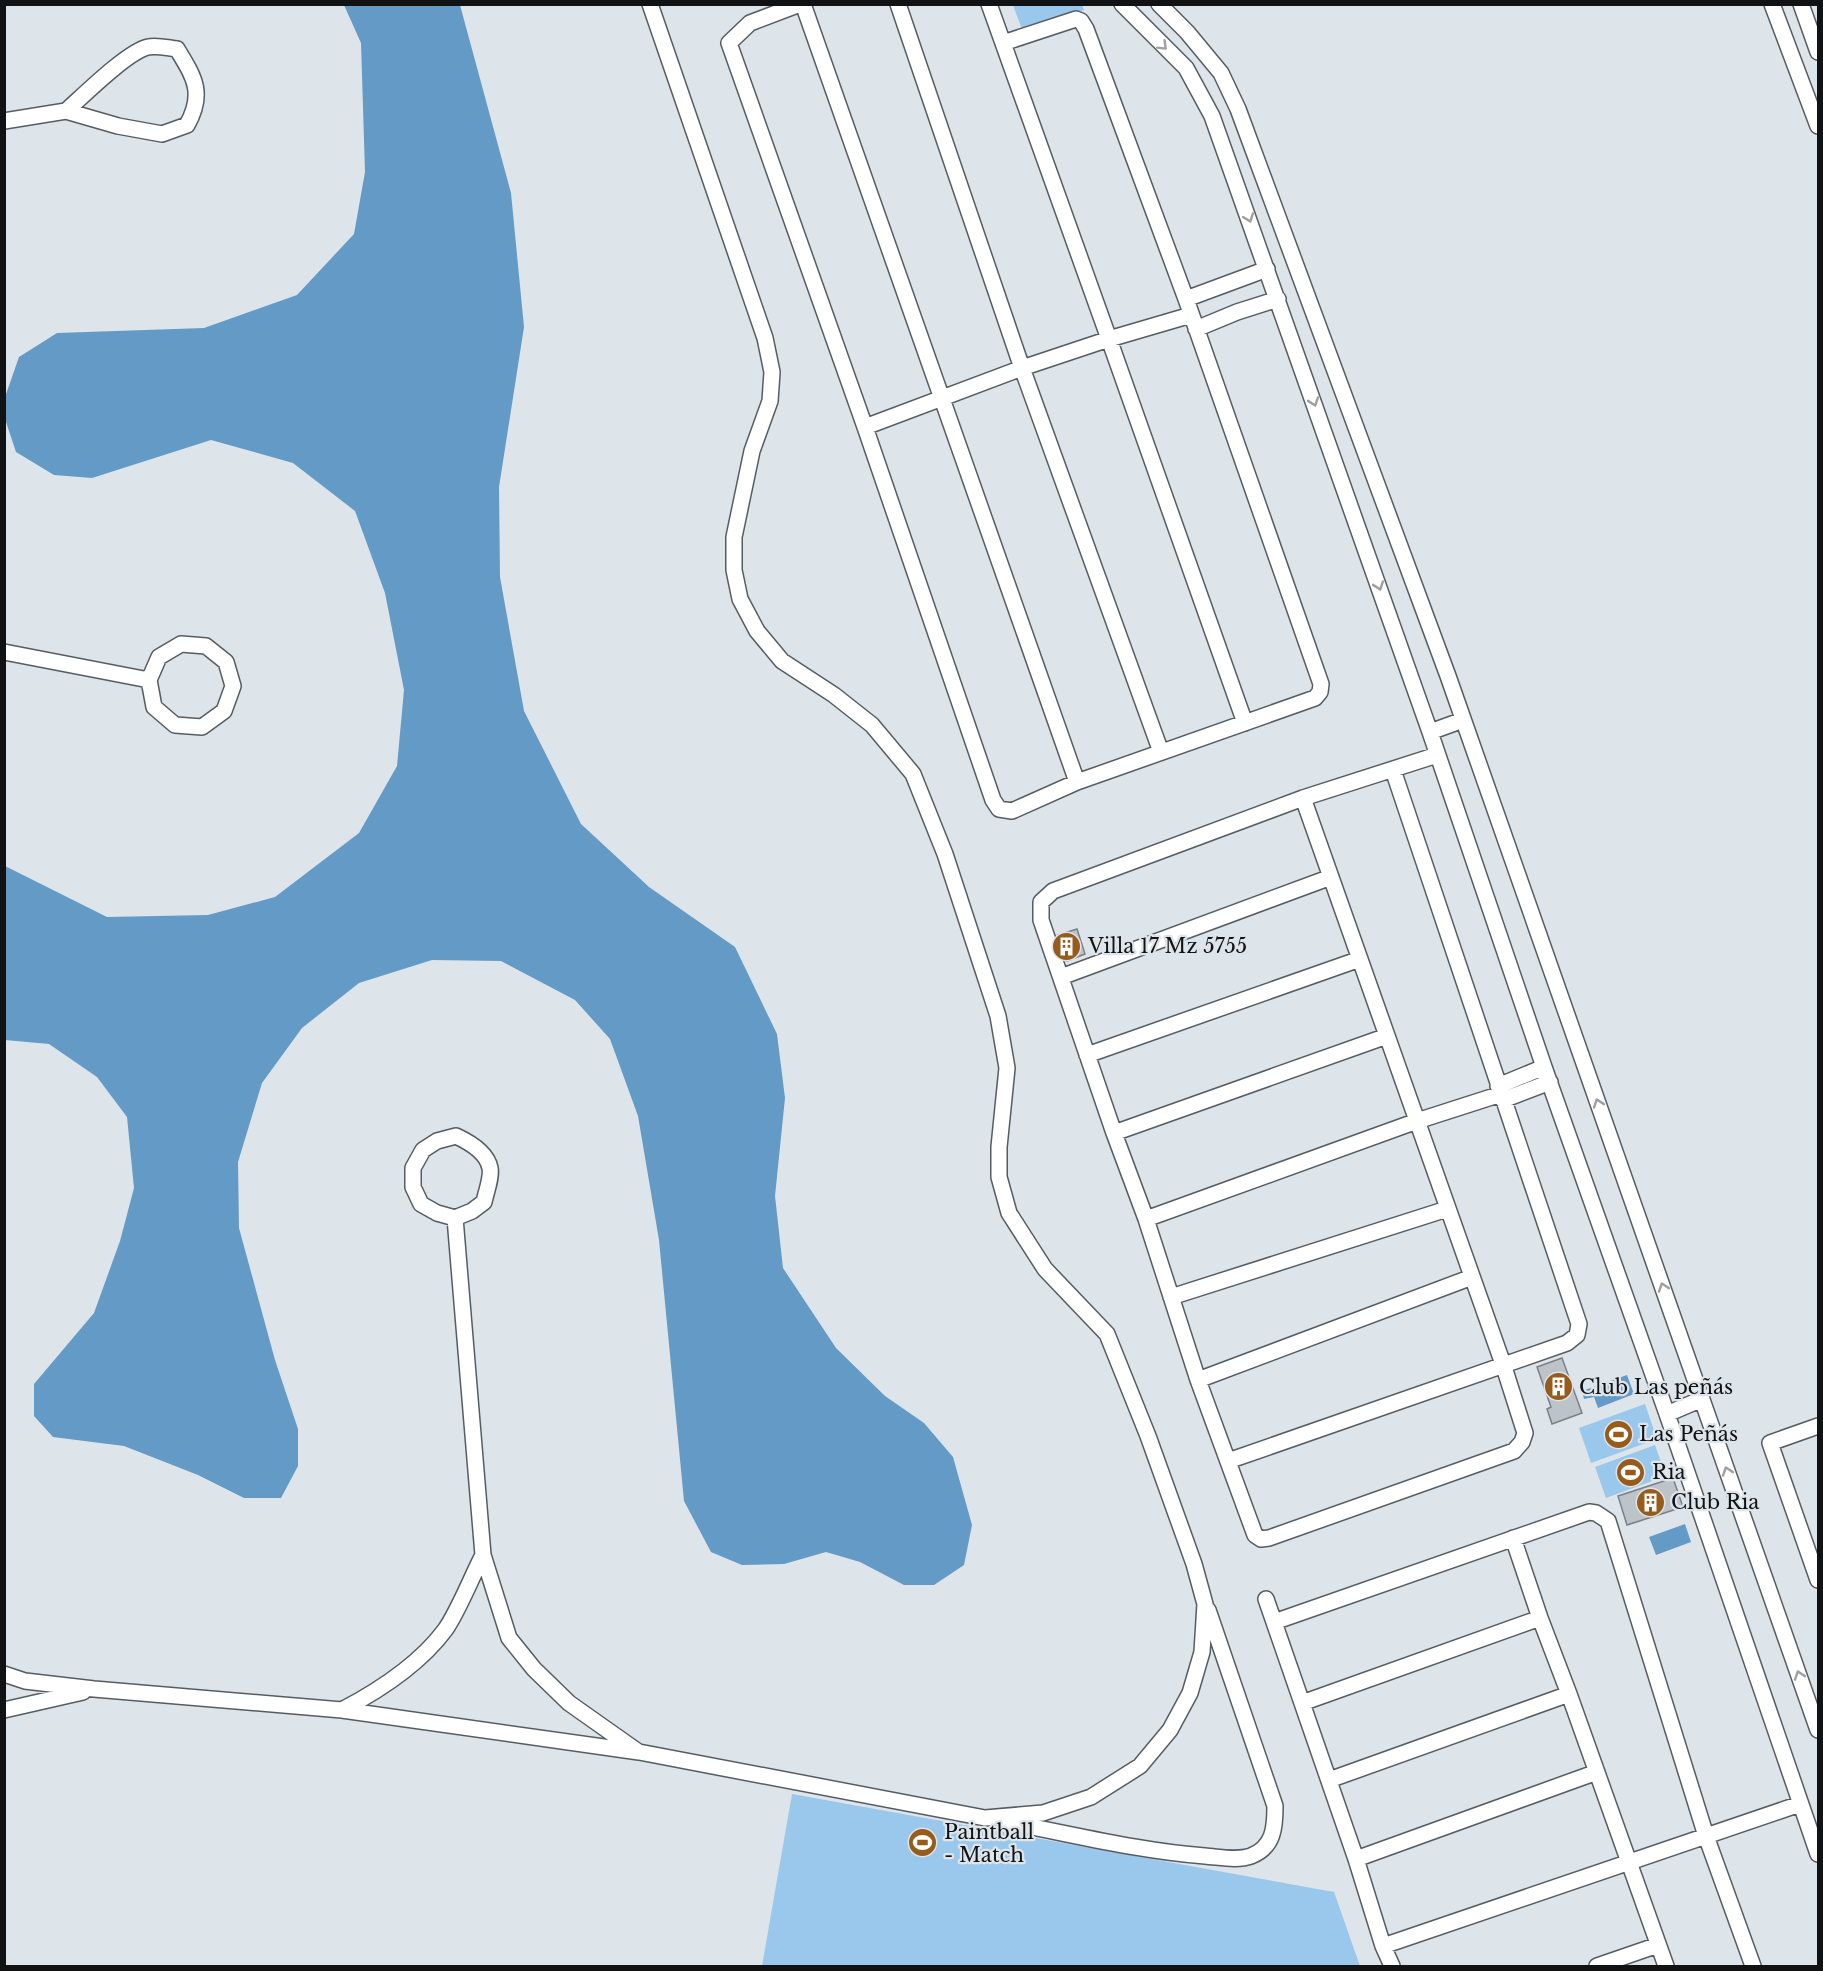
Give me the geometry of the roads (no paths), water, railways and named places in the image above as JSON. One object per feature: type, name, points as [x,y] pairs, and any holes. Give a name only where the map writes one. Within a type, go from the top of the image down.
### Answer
[{"type":"street","points":[[4,1674],[25,1681],[94,1689],[342,1710],[639,1752],[1175,1854],[1237,1859],[1253,1856],[1268,1844],[1275,1830],[1275,1806],[1205,1604],[1194,1564],[1148,1436],[1107,1334],[1045,1269],[1009,1213],[999,1177],[999,1147],[1007,1068],[998,1016],[945,854],[913,774],[872,725],[834,695],[782,661],[757,631],[740,599],[734,570],[734,537],[753,451],[770,401],[772,372],[765,338],[650,4]]},
{"type":"street","points":[[1003,43],[1076,20],[1081,21],[1086,29],[1186,299],[1321,684],[1320,692],[1315,698],[1077,782],[1012,811],[999,809],[993,800],[865,427],[729,43],[750,23],[802,4],[1077,782]]},
{"type":"street","points":[[897,4],[1022,368],[1161,752]]},
{"type":"street","points":[[989,4],[1245,723]]},
{"type":"street","points":[[1122,4],[1186,68],[1212,116],[1430,732],[1818,1854]]},
{"type":"street","points":[[1159,4],[1187,32],[1221,73],[1242,120],[1464,720],[1818,1730]]},
{"type":"street","points":[[1772,4],[1818,126]]},
{"type":"street","points":[[1801,4],[1818,52]]},
{"type":"street","points":[[4,122],[66,111],[118,126],[162,134],[187,125],[198,101],[194,76],[177,49],[149,47],[139,51],[114,69],[66,111]]},
{"type":"street","points":[[1196,86],[1221,73]]},
{"type":"street","points":[[1186,299],[1267,269]]},
{"type":"street","points":[[865,427],[942,400],[1022,368],[1109,339],[1237,312],[1278,299]]},
{"type":"street","points":[[181,644],[198,645],[206,646],[226,662],[233,686],[224,711],[202,727],[175,725],[154,707],[149,680],[159,657],[181,644]]},
{"type":"street","points":[[4,652],[149,680]]},
{"type":"street","points":[[1430,732],[1464,720]]},
{"type":"street","points":[[1304,798],[1503,1364],[1525,1433],[1522,1442],[1514,1451],[1261,1539],[1255,1535],[1198,1380],[1146,1219],[1041,920],[1041,902],[1053,891],[1304,798],[1437,754]]},
{"type":"street","points":[[1228,1461],[1568,1343],[1577,1335],[1579,1323],[1392,770]]},
{"type":"street","points":[[1061,977],[1331,877]]},
{"type":"street","points":[[1087,1055],[1360,959]]},
{"type":"street","points":[[1114,1133],[1387,1036]]},
{"type":"street","points":[[1501,1093],[1544,1067]]},
{"type":"street","points":[[1146,1219],[1501,1093],[1550,1083]]},
{"type":"street","points":[[456,1136],[470,1143],[483,1155],[490,1169],[484,1202],[455,1218],[437,1213],[421,1204],[413,1186],[413,1168],[423,1150],[437,1141],[456,1136]]},
{"type":"street","points":[[1171,1297],[1447,1209]]},
{"type":"street","points":[[455,1218],[483,1555],[509,1638],[534,1669],[569,1703],[639,1752]]},
{"type":"street","points":[[1198,1380],[1472,1277]]},
{"type":"street","points":[[1667,1414],[1702,1400]]},
{"type":"street","points":[[1818,1426],[1770,1443],[1818,1580]]},
{"type":"street","points":[[1274,1622],[1589,1512],[1596,1513],[1608,1521],[1706,1836],[1753,1966]]},
{"type":"street","points":[[1514,1538],[1540,1618],[1666,1966]]},
{"type":"street","points":[[342,1710],[374,1693],[429,1649],[446,1628],[483,1555]]},
{"type":"street","points":[[1266,1599],[1356,1859],[1383,1946],[1392,1966]]},
{"type":"street","points":[[985,1818],[1043,1813],[1091,1797],[1140,1766],[1170,1731],[1190,1693],[1202,1652],[1205,1604]]},
{"type":"street","points":[[1302,1703],[1540,1618]]},
{"type":"street","points":[[4,1710],[94,1689]]},
{"type":"street","points":[[1329,1780],[1569,1694]]},
{"type":"street","points":[[1356,1859],[1597,1772]]},
{"type":"street","points":[[1383,1946],[1800,1804]]},
{"type":"street","points":[[1597,1966],[1658,1945]]},
{"type":"place","name":"Villa 17 Mz 5755","points":[[1067,946]]},
{"type":"place","name":"Club Las peñás","points":[[1558,1387]]},
{"type":"place","name":"Las Peñás","points":[[1618,1434]]},
{"type":"place","name":"Ria","points":[[1631,1472]]},
{"type":"place","name":"Club Ria","points":[[1650,1502]]},
{"type":"place","name":"Paintball - Match","points":[[923,1843]]}]
